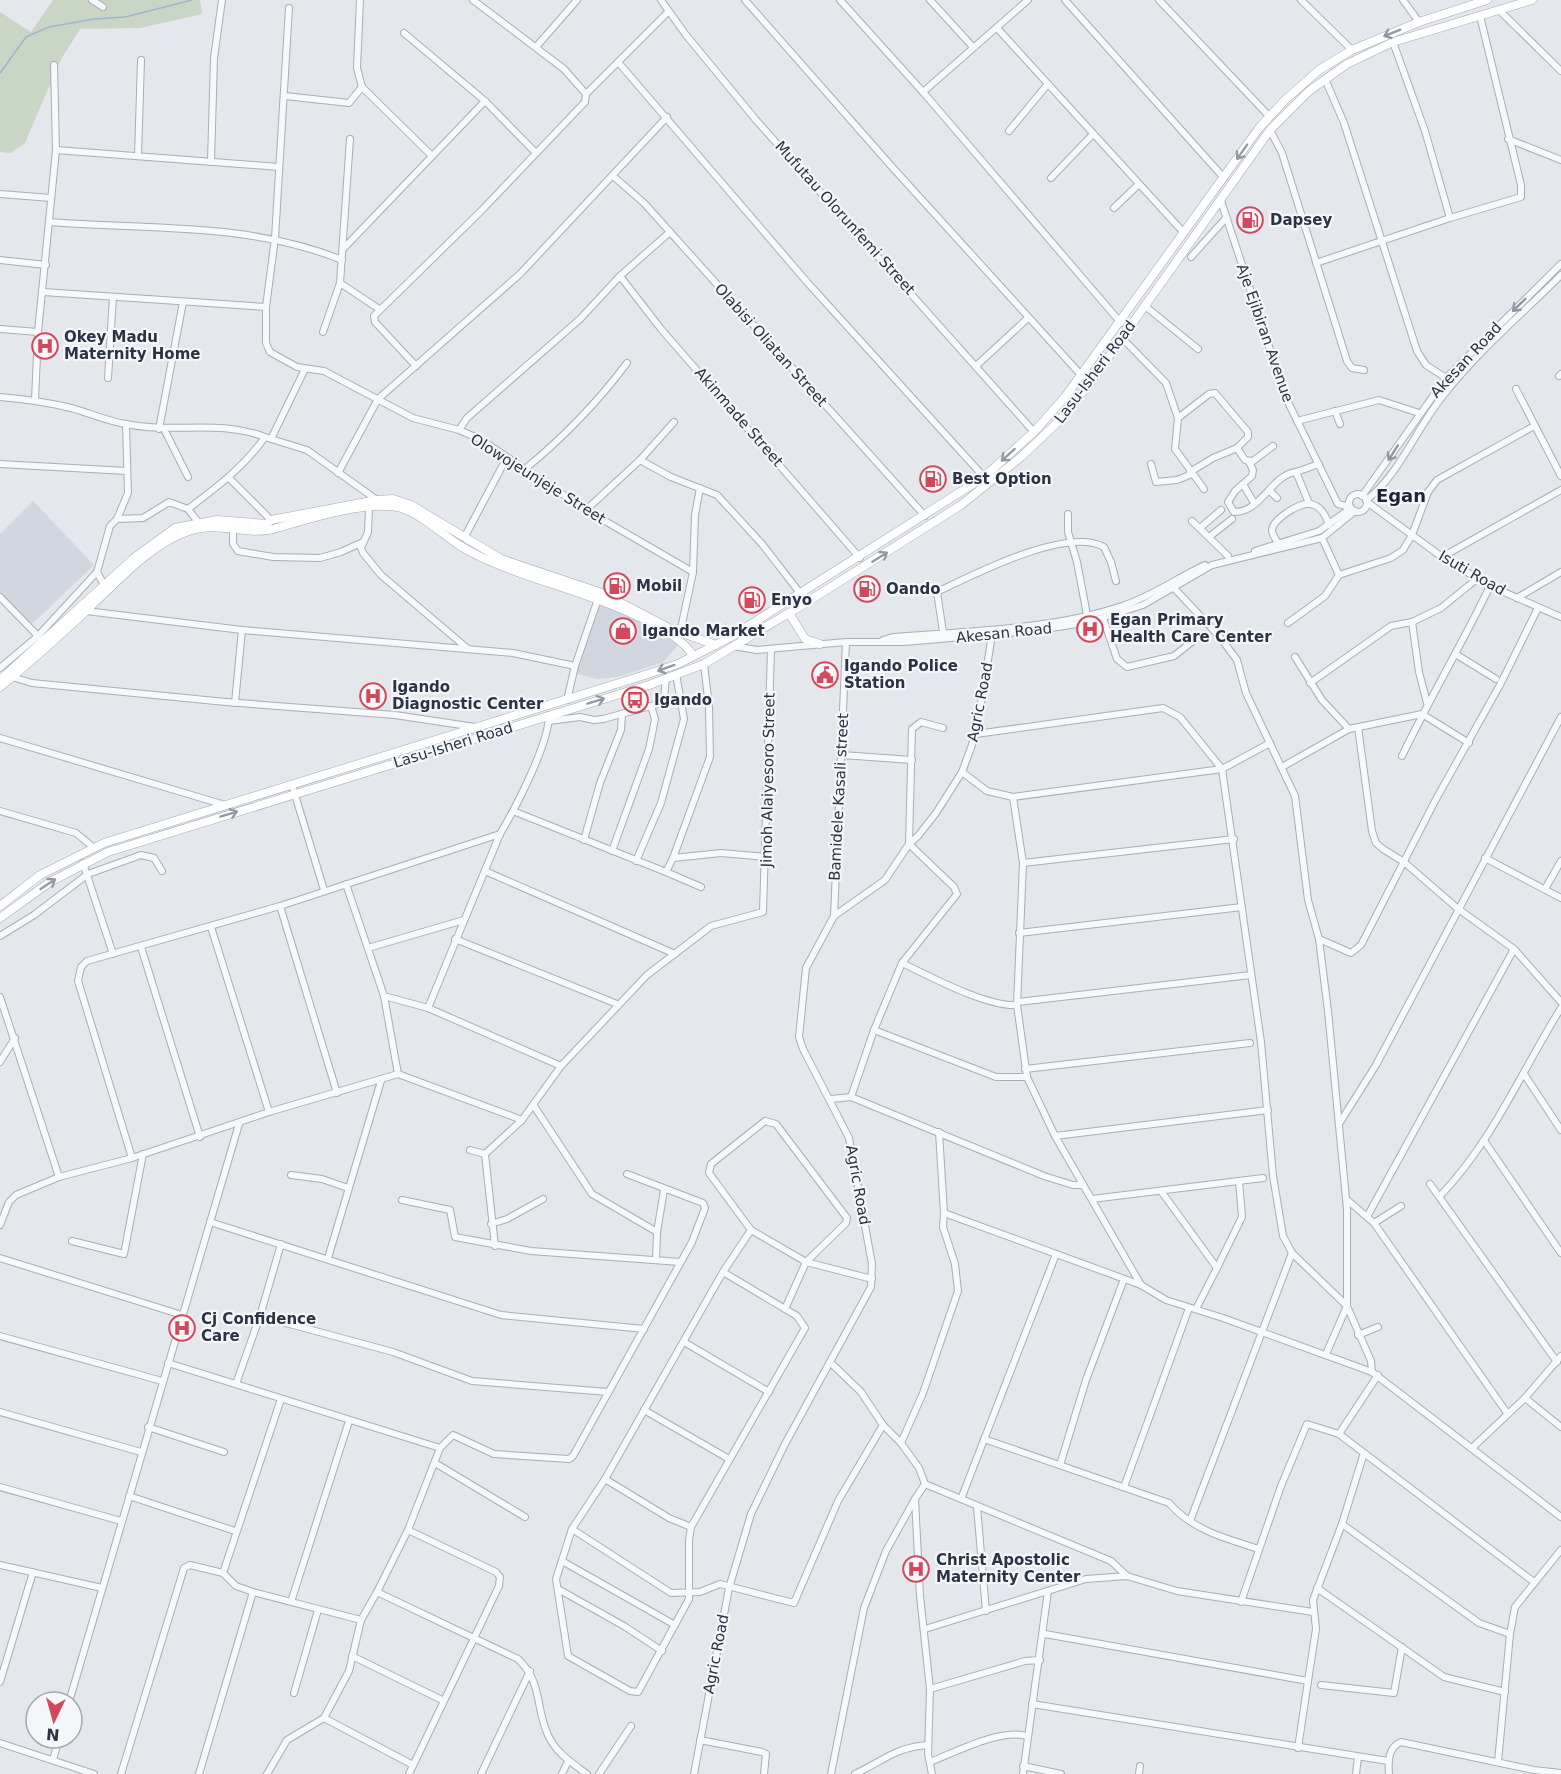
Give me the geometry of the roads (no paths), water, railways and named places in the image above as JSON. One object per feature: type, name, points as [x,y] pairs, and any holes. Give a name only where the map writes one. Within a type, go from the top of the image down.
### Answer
[{"type":"main road","name":"Lasu-Isheri Road","points":[[0,918],[50,882],[83,862],[108,852],[295,793],[549,718],[704,664],[931,525],[1001,474],[1058,422],[1221,201],[1269,130],[1325,79],[1347,64],[1393,42],[1532,0]]},
{"type":"main road","name":"Lasu-Isheri Road","points":[[0,906],[40,875],[93,847],[567,700],[645,675],[693,656],[716,645],[860,558],[984,477],[1034,432],[1082,376],[1269,116],[1303,83],[1352,50],[1419,22],[1483,1]]},
{"type":"main road","points":[[0,681],[41,638],[85,608],[104,585],[160,537],[175,528],[218,520],[267,524],[272,520],[377,500],[393,500],[411,505],[501,559],[602,593],[680,633],[716,645]]},
{"type":"main road","points":[[0,681],[12,677],[85,608],[141,561],[177,535],[202,527],[270,530],[308,518],[369,508],[400,508],[498,566],[598,599],[677,638],[687,646],[693,656]]},
{"type":"main road","points":[[789,613],[805,639],[820,644]]},
{"type":"street","points":[[92,0],[103,7]]},
{"type":"street","points":[[211,162],[214,58],[222,0]]},
{"type":"street","points":[[360,0],[357,68],[362,87],[432,156]]},
{"type":"street","points":[[473,0],[564,69],[586,94]]},
{"type":"street","points":[[536,47],[577,0]]},
{"type":"street","name":"Mufutau Olorunfemi Street","points":[[661,0],[668,12],[756,120],[1034,432]]},
{"type":"street","points":[[745,0],[1082,376]]},
{"type":"street","points":[[840,0],[923,92],[1121,323]]},
{"type":"street","points":[[930,0],[973,47]]},
{"type":"street","points":[[923,92],[1028,0]]},
{"type":"street","points":[[1065,0],[1224,178]]},
{"type":"street","points":[[1159,0],[1269,116]]},
{"type":"street","points":[[1301,0],[1352,50]]},
{"type":"street","points":[[1403,0],[1419,22]]},
{"type":"street","points":[[43,292],[266,308],[275,238],[289,8]]},
{"type":"street","points":[[1499,10],[1561,71]]},
{"type":"street","points":[[416,366],[375,322],[374,315],[435,257],[536,153],[585,102],[586,94],[668,12]]},
{"type":"street","points":[[1316,263],[1449,218],[1521,197],[1521,186],[1480,16]]},
{"type":"street","points":[[997,28],[1184,233]]},
{"type":"street","points":[[404,33],[485,101],[536,153]]},
{"type":"street","points":[[1393,42],[1425,131],[1449,218]]},
{"type":"street","points":[[138,156],[141,60]]},
{"type":"street","points":[[618,62],[785,257],[984,477]]},
{"type":"street","points":[[36,400],[38,332],[56,150],[54,65]]},
{"type":"street","points":[[1325,79],[1344,123],[1417,351],[1426,365],[1446,378]]},
{"type":"street","points":[[1009,130],[1047,85]]},
{"type":"street","points":[[285,96],[345,103],[352,101],[362,87]]},
{"type":"street","points":[[344,248],[485,101]]},
{"type":"street","points":[[338,473],[378,399],[520,274],[667,117]]},
{"type":"street","points":[[1269,130],[1282,153],[1347,361],[1352,368],[1364,370]]},
{"type":"street","points":[[1051,178],[1093,135]]},
{"type":"street","points":[[323,332],[340,283],[350,139]]},
{"type":"street","points":[[1508,139],[1561,160]]},
{"type":"street","points":[[56,150],[279,167]]},
{"type":"street","name":"Olabisi Oliatan Street","points":[[613,177],[644,203],[926,517]]},
{"type":"street","points":[[1114,208],[1138,185]]},
{"type":"street","points":[[0,194],[51,198]]},
{"type":"street","name":"Aje Ejibiran Avenue","points":[[1221,201],[1278,376],[1297,421],[1338,504],[1351,507]]},
{"type":"street","points":[[1191,258],[1227,218]]},
{"type":"street","points":[[49,222],[108,226],[139,225],[275,238],[342,260]]},
{"type":"street","points":[[459,430],[467,418],[585,314],[620,276],[669,232]]},
{"type":"street","points":[[0,260],[46,265]]},
{"type":"street","name":"Akesan Road","points":[[1365,502],[1371,486],[1419,413],[1446,378],[1561,264]]},
{"type":"street","name":"Akesan Road","points":[[1365,502],[1379,491],[1452,384],[1490,342],[1561,275]]},
{"type":"street","name":"Akinmade Street","points":[[620,276],[661,329],[860,558]]},
{"type":"street","points":[[340,283],[379,309]]},
{"type":"street","points":[[108,378],[113,297]]},
{"type":"street","points":[[183,302],[161,429],[188,477]]},
{"type":"street","points":[[1145,306],[1198,349]]},
{"type":"street","name":"Olowojeunjeje Street","points":[[266,308],[266,343],[270,352],[304,369],[324,371],[413,418],[459,430],[480,439],[506,459],[586,510],[693,572]]},
{"type":"street","points":[[976,366],[1028,318]]},
{"type":"street","points":[[0,329],[38,332]]},
{"type":"street","points":[[1122,338],[1166,383],[1178,418],[1175,449],[1204,489]]},
{"type":"street","points":[[525,469],[563,437],[604,394],[627,363]]},
{"type":"street","points":[[188,510],[230,478],[268,438],[304,369]]},
{"type":"street","points":[[1516,388],[1561,476]]},
{"type":"street","points":[[1151,464],[1156,482],[1177,480],[1213,458],[1237,448],[1248,437],[1248,432],[1215,393],[1209,394],[1178,418]]},
{"type":"street","points":[[0,397],[36,400],[73,408],[101,420],[161,429],[210,426],[245,429],[307,450],[377,500]]},
{"type":"street","points":[[1297,421],[1382,400],[1419,413]]},
{"type":"street","points":[[1335,411],[1340,424]]},
{"type":"street","points":[[586,510],[640,460],[674,422]]},
{"type":"street","points":[[0,668],[41,638],[96,572],[110,526],[117,519],[127,498],[126,424]]},
{"type":"street","points":[[1288,622],[1325,596],[1339,575],[1391,558],[1403,550],[1412,535],[1428,492],[1437,480],[1534,426]]},
{"type":"street","points":[[1249,462],[1273,446]]},
{"type":"street","points":[[1237,448],[1249,462],[1253,474],[1230,498],[1231,509],[1241,512],[1270,491],[1284,476],[1319,464]]},
{"type":"street","points":[[464,538],[506,459]]},
{"type":"street","points":[[640,460],[671,477],[717,495],[732,509],[800,593]]},
{"type":"street","points":[[0,464],[127,471]]},
{"type":"street","points":[[1296,472],[1309,503],[1325,513],[1329,525]]},
{"type":"street","points":[[230,478],[272,520]]},
{"type":"street","points":[[1243,484],[1254,503]]},
{"type":"street","points":[[1371,486],[1379,491]]},
{"type":"street","points":[[680,633],[693,572],[694,515],[699,488]]},
{"type":"street","points":[[1442,557],[1561,490]]},
{"type":"street","points":[[1270,491],[1277,498]]},
{"type":"street","points":[[1351,507],[1355,495],[1365,502]]},
{"type":"street","points":[[117,519],[143,518],[169,502],[188,510],[198,522]]},
{"type":"street","points":[[1351,507],[1365,502]]},
{"type":"street","name":"Isuti Road","points":[[1365,502],[1442,557],[1490,586],[1561,617]]},
{"type":"street","points":[[1279,545],[1273,534],[1274,526],[1290,511],[1309,503]]},
{"type":"street","name":"Akesan Road","points":[[731,646],[744,649],[771,649],[846,642],[992,635],[1071,626],[1103,618],[1174,588],[1212,565],[1322,537],[1344,518],[1351,507]]},
{"type":"street","points":[[369,508],[368,532],[363,542],[363,553],[381,576],[468,649]]},
{"type":"street","points":[[1200,528],[1221,510]]},
{"type":"street","points":[[1068,514],[1071,542],[1087,615]]},
{"type":"street","name":"Akesan Road","points":[[879,642],[893,637],[1032,625],[1133,605],[1169,582],[1228,556],[1279,545],[1344,518]]},
{"type":"street","points":[[1209,537],[1232,519]]},
{"type":"street","points":[[1192,521],[1228,556]]},
{"type":"street","points":[[233,528],[233,544],[238,551],[273,557],[332,556],[363,542]]},
{"type":"street","points":[[1322,537],[1339,575]]},
{"type":"street","points":[[943,632],[937,592],[975,573],[1055,544],[1095,542],[1104,547],[1112,562],[1116,581]]},
{"type":"street","points":[[96,572],[104,585]]},
{"type":"street","points":[[1517,598],[1561,572]]},
{"type":"street","points":[[1310,683],[1391,626],[1412,622],[1441,608],[1478,578]]},
{"type":"street","points":[[1402,756],[1427,703],[1457,655],[1490,586]]},
{"type":"street","points":[[1174,588],[1219,636],[1237,660],[1246,693],[1295,796],[1308,900],[1319,939],[1339,1124],[1346,1199],[1347,1306],[1375,1373],[1339,1434]]},
{"type":"street","points":[[76,594],[85,608],[242,630],[468,649],[545,658],[575,666]]},
{"type":"street","points":[[0,597],[41,638]]},
{"type":"street","points":[[567,700],[575,666],[598,599]]},
{"type":"street","points":[[0,605],[8,606]]},
{"type":"street","points":[[1319,939],[1351,952],[1357,951],[1469,743],[1538,608]]},
{"type":"street","points":[[1103,618],[1118,658],[1127,667],[1174,656],[1198,637]]},
{"type":"street","points":[[1412,622],[1427,703]]},
{"type":"street","points":[[235,703],[242,630]]},
{"type":"street","name":"Agric Road","points":[[694,1774],[729,1588],[755,1503],[868,1294],[872,1279],[872,1264],[849,1138],[831,1099],[803,1050],[800,1037],[806,968],[834,916],[879,886],[909,844],[936,813],[962,772],[976,734],[992,635]]},
{"type":"street","name":"Bamidele Kasali street","points":[[834,916],[846,642]]},
{"type":"street","name":"Jimoh Alaiyesoro Street","points":[[675,954],[711,926],[763,912],[771,649]]},
{"type":"street","points":[[1457,655],[1496,680]]},
{"type":"street","points":[[1295,657],[1326,705],[1349,729]]},
{"type":"street","points":[[666,872],[710,757],[709,707],[704,664]]},
{"type":"street","points":[[636,861],[661,802],[684,719],[676,674]]},
{"type":"street","points":[[12,677],[32,683],[235,703],[395,715],[475,727]]},
{"type":"street","points":[[428,1008],[500,834],[513,811],[549,718],[580,717],[594,720],[651,706],[664,698],[666,678]]},
{"type":"street","points":[[612,851],[649,749],[655,719],[651,706]]},
{"type":"street","points":[[976,734],[1163,708],[1180,717],[1222,769],[1234,839],[1268,1110],[1279,1221],[1292,1253],[1347,1306]]},
{"type":"street","points":[[584,840],[600,783],[621,730],[622,714]]},
{"type":"street","points":[[1282,767],[1349,729],[1422,714],[1469,743]]},
{"type":"street","points":[[1339,1124],[1376,1065],[1457,908],[1561,717]]},
{"type":"street","points":[[851,1097],[874,1030],[902,963],[957,894],[954,887],[909,844],[912,729],[915,724],[927,723],[943,728]]},
{"type":"street","points":[[1358,727],[1373,837],[1383,849],[1404,862],[1457,908],[1514,949],[1561,1002]]},
{"type":"street","points":[[0,738],[225,805]]},
{"type":"street","points":[[962,772],[987,791],[1013,797],[1222,769],[1270,743]]},
{"type":"street","points":[[842,755],[912,760]]},
{"type":"street","points":[[292,785],[324,890]]},
{"type":"street","points":[[1013,797],[1023,863],[1018,1003],[1027,1077],[1055,1136],[1141,1285]]},
{"type":"street","points":[[0,811],[76,833],[93,847]]},
{"type":"street","points":[[513,811],[701,887]]},
{"type":"street","points":[[132,1158],[77,978],[87,961],[280,906],[500,834]]},
{"type":"street","points":[[1023,863],[1234,839]]},
{"type":"street","points":[[673,858],[721,853],[766,857]]},
{"type":"street","points":[[0,936],[34,915],[88,874],[141,855],[154,858],[162,871]]},
{"type":"street","points":[[1485,858],[1561,898]]},
{"type":"street","points":[[1545,889],[1561,861]]},
{"type":"street","points":[[83,862],[113,954]]},
{"type":"street","points":[[485,871],[675,954],[647,975],[617,1004],[561,1066],[522,1120],[485,1154]]},
{"type":"street","points":[[346,884],[384,996],[398,1074]]},
{"type":"street","points":[[280,906],[337,1093]]},
{"type":"street","points":[[1019,933],[1242,907]]},
{"type":"street","points":[[368,948],[464,921]]},
{"type":"street","points":[[211,927],[269,1112]]},
{"type":"street","points":[[455,939],[617,1004]]},
{"type":"street","points":[[141,947],[200,1137]]},
{"type":"street","points":[[1368,1215],[1514,949]]},
{"type":"street","points":[[902,963],[956,988],[1008,1005],[1251,975]]},
{"type":"street","points":[[384,996],[428,1008],[561,1066]]},
{"type":"street","points":[[0,997],[59,1178]]},
{"type":"street","points":[[1440,1196],[1465,1170],[1485,1142],[1561,1008]]},
{"type":"street","points":[[874,1030],[996,1077],[1027,1077]]},
{"type":"street","points":[[0,1062],[15,1038]]},
{"type":"street","points":[[1025,1069],[1250,1043]]},
{"type":"street","points":[[0,1225],[9,1202],[16,1194],[59,1178],[200,1137],[269,1112],[381,1081],[398,1074],[522,1120]]},
{"type":"street","points":[[1524,1074],[1561,1130]]},
{"type":"street","points":[[328,1258],[381,1081]]},
{"type":"street","points":[[831,1099],[851,1097],[1044,1176],[1073,1185],[1083,1185]]},
{"type":"street","points":[[534,1106],[592,1194],[657,1232]]},
{"type":"street","points":[[1055,1136],[1268,1110]]},
{"type":"street","points":[[785,1309],[806,1263],[846,1223],[847,1218],[776,1124],[765,1121],[711,1164],[708,1169],[714,1183],[751,1230],[806,1263],[872,1279]]},
{"type":"street","points":[[72,1690],[239,1124]]},
{"type":"street","points":[[901,1443],[923,1393],[958,1292],[955,1263],[943,1227],[939,1132]]},
{"type":"street","points":[[1485,1142],[1561,1253]]},
{"type":"street","points":[[470,1150],[485,1154]]},
{"type":"street","points":[[72,1241],[124,1254],[143,1154]]},
{"type":"street","points":[[485,1154],[495,1246]]},
{"type":"street","points":[[268,1774],[287,1740],[324,1718],[349,1671],[361,1620],[408,1530],[440,1448],[450,1438],[457,1435],[494,1454],[569,1459],[573,1456],[699,1226],[705,1205],[627,1174]]},
{"type":"street","points":[[291,1175],[322,1179],[348,1188]]},
{"type":"street","points":[[1092,1199],[1263,1178]]},
{"type":"street","points":[[1124,1487],[1192,1308],[1218,1268],[1242,1218],[1239,1181]]},
{"type":"street","points":[[1430,1184],[1559,1359],[1525,1398],[1472,1448]]},
{"type":"street","points":[[656,1260],[657,1232],[664,1190]]},
{"type":"street","points":[[1161,1191],[1218,1268]]},
{"type":"street","points":[[491,1224],[507,1219],[543,1199]]},
{"type":"street","points":[[1346,1199],[1368,1215],[1507,1413]]},
{"type":"street","points":[[402,1200],[446,1208],[450,1210],[455,1237],[495,1246],[531,1251],[680,1262]]},
{"type":"street","points":[[1374,1223],[1401,1206]]},
{"type":"street","points":[[944,1213],[1141,1285],[1166,1300],[1375,1373],[1561,1517]]},
{"type":"street","points":[[210,1222],[328,1258],[456,1303],[501,1315],[644,1329]]},
{"type":"street","points":[[723,1272],[803,1321],[805,1328],[691,1527],[688,1540],[689,1593],[687,1605],[638,1692],[630,1691],[568,1656],[556,1579],[572,1528],[605,1479],[723,1272],[751,1230]]},
{"type":"street","points":[[236,1383],[260,1316],[281,1244]]},
{"type":"street","points":[[1190,1521],[1260,1332],[1292,1253]]},
{"type":"street","points":[[962,1499],[1056,1254]]},
{"type":"street","points":[[0,1258],[182,1315]]},
{"type":"street","points":[[1060,1465],[1086,1380],[1124,1279]]},
{"type":"street","points":[[1326,1354],[1347,1306]]},
{"type":"street","points":[[260,1316],[393,1352],[472,1381],[608,1392]]},
{"type":"street","points":[[1358,1335],[1378,1327]]},
{"type":"street","points":[[0,1336],[162,1380]]},
{"type":"street","points":[[684,1342],[769,1392]]},
{"type":"street","points":[[168,1363],[440,1448]]},
{"type":"street","points":[[831,1363],[861,1392],[883,1425],[901,1443],[919,1468],[925,1484],[977,1507],[1064,1539],[1111,1561],[1126,1576]]},
{"type":"street","points":[[1525,1398],[1561,1427]]},
{"type":"street","points":[[223,1573],[235,1531],[281,1399]]},
{"type":"street","points":[[644,1410],[729,1459]]},
{"type":"street","points":[[0,1413],[141,1452]]},
{"type":"street","points":[[291,1602],[349,1421]]},
{"type":"street","points":[[1241,1602],[1307,1424],[1339,1434],[1534,1582]]},
{"type":"street","points":[[572,1528],[671,1593],[689,1593],[720,1584],[789,1604],[797,1600],[838,1501],[883,1425]]},
{"type":"street","points":[[148,1427],[224,1452]]},
{"type":"street","points":[[984,1439],[1169,1503],[1178,1514],[1203,1530],[1259,1549]]},
{"type":"street","points":[[1298,1748],[1316,1629],[1313,1612],[1317,1588],[1342,1524],[1364,1453]]},
{"type":"street","points":[[435,1463],[525,1517]]},
{"type":"street","points":[[605,1479],[669,1518],[691,1527]]},
{"type":"street","points":[[831,1774],[864,1608],[886,1551],[925,1484]]},
{"type":"street","points":[[0,1487],[121,1521]]},
{"type":"street","points":[[129,1496],[235,1531]]},
{"type":"street","points":[[915,1499],[930,1689],[928,1745],[933,1774]]},
{"type":"street","points":[[977,1507],[986,1611]]},
{"type":"street","points":[[1342,1524],[1479,1623],[1510,1634]]},
{"type":"street","points":[[408,1530],[496,1572],[500,1577],[499,1586],[442,1700],[409,1774]]},
{"type":"street","points":[[1498,1762],[1510,1634],[1515,1607],[1561,1550]]},
{"type":"street","points":[[562,1561],[675,1625]]},
{"type":"street","points":[[121,1774],[184,1568],[190,1564],[223,1573],[236,1586],[253,1592],[318,1611],[361,1620]]},
{"type":"street","points":[[0,1565],[102,1588]]},
{"type":"street","points":[[0,1682],[33,1572]]},
{"type":"street","points":[[925,1629],[1086,1579],[1126,1576],[1177,1592],[1313,1612]]},
{"type":"street","points":[[1317,1588],[1449,1680],[1505,1692]]},
{"type":"street","points":[[558,1589],[624,1626],[662,1652]]},
{"type":"street","points":[[1023,1774],[1032,1704],[1045,1634],[1048,1591]]},
{"type":"street","points":[[199,1774],[253,1592]]},
{"type":"street","points":[[377,1592],[518,1659],[530,1671],[548,1734],[568,1761],[587,1774]]},
{"type":"street","points":[[294,1693],[318,1611]]},
{"type":"street","points":[[1045,1634],[1308,1681]]},
{"type":"street","points":[[1321,1685],[1394,1693],[1402,1647]]},
{"type":"street","points":[[352,1656],[442,1700]]},
{"type":"street","points":[[930,1689],[1025,1661],[1040,1660]]},
{"type":"street","points":[[481,1774],[530,1671]]},
{"type":"street","points":[[1032,1704],[1388,1761]]},
{"type":"street","points":[[324,1718],[413,1766]]},
{"type":"street","points":[[598,1774],[631,1726]]},
{"type":"street","points":[[930,1762],[1002,1735],[1016,1733],[1027,1736]]},
{"type":"street","points":[[700,1740],[766,1754],[764,1774]]},
{"type":"street","points":[[1389,1774],[1388,1761],[1394,1747],[1401,1742],[1561,1773]]},
{"type":"street","points":[[0,1743],[94,1774]]},
{"type":"street","points":[[855,1774],[894,1751],[908,1746],[928,1745]]},
{"type":"street","points":[[53,1760],[56,1750]]},
{"type":"street","points":[[1356,1774],[1358,1757]]},
{"type":"street","points":[[562,1774],[568,1761]]},
{"type":"street","points":[[1023,1766],[1061,1774]]},
{"type":"street","points":[[1139,1774],[1140,1766]]},
{"type":"waterway","points":[[0,73],[26,37],[49,27],[94,19],[125,17],[192,0]]},
{"type":"place","name":"Dapsey","points":[[1250,220]]},
{"type":"place","name":"Okey Madu Maternity Home","points":[[45,346]]},
{"type":"place","name":"Best Option","points":[[933,479]]},
{"type":"place","name":"Mobil","points":[[617,586]]},
{"type":"place","name":"Oando","points":[[867,589]]},
{"type":"place","name":"Enyo","points":[[752,600]]},
{"type":"place","name":"Egan Primary Health Care Center","points":[[1090,629]]},
{"type":"place","name":"Igando Market","points":[[623,631]]},
{"type":"place","name":"Igando Police Station","points":[[825,675]]},
{"type":"place","name":"Igando Diagnostic Center","points":[[373,696]]},
{"type":"place","name":"Igando","points":[[635,700]]},
{"type":"place","name":"Cj Confidence Care","points":[[182,1328]]},
{"type":"place","name":"Christ Apostolic Maternity Center","points":[[916,1569]]},
{"type":"district","name":"Egan","points":[[1401,496]]}]
